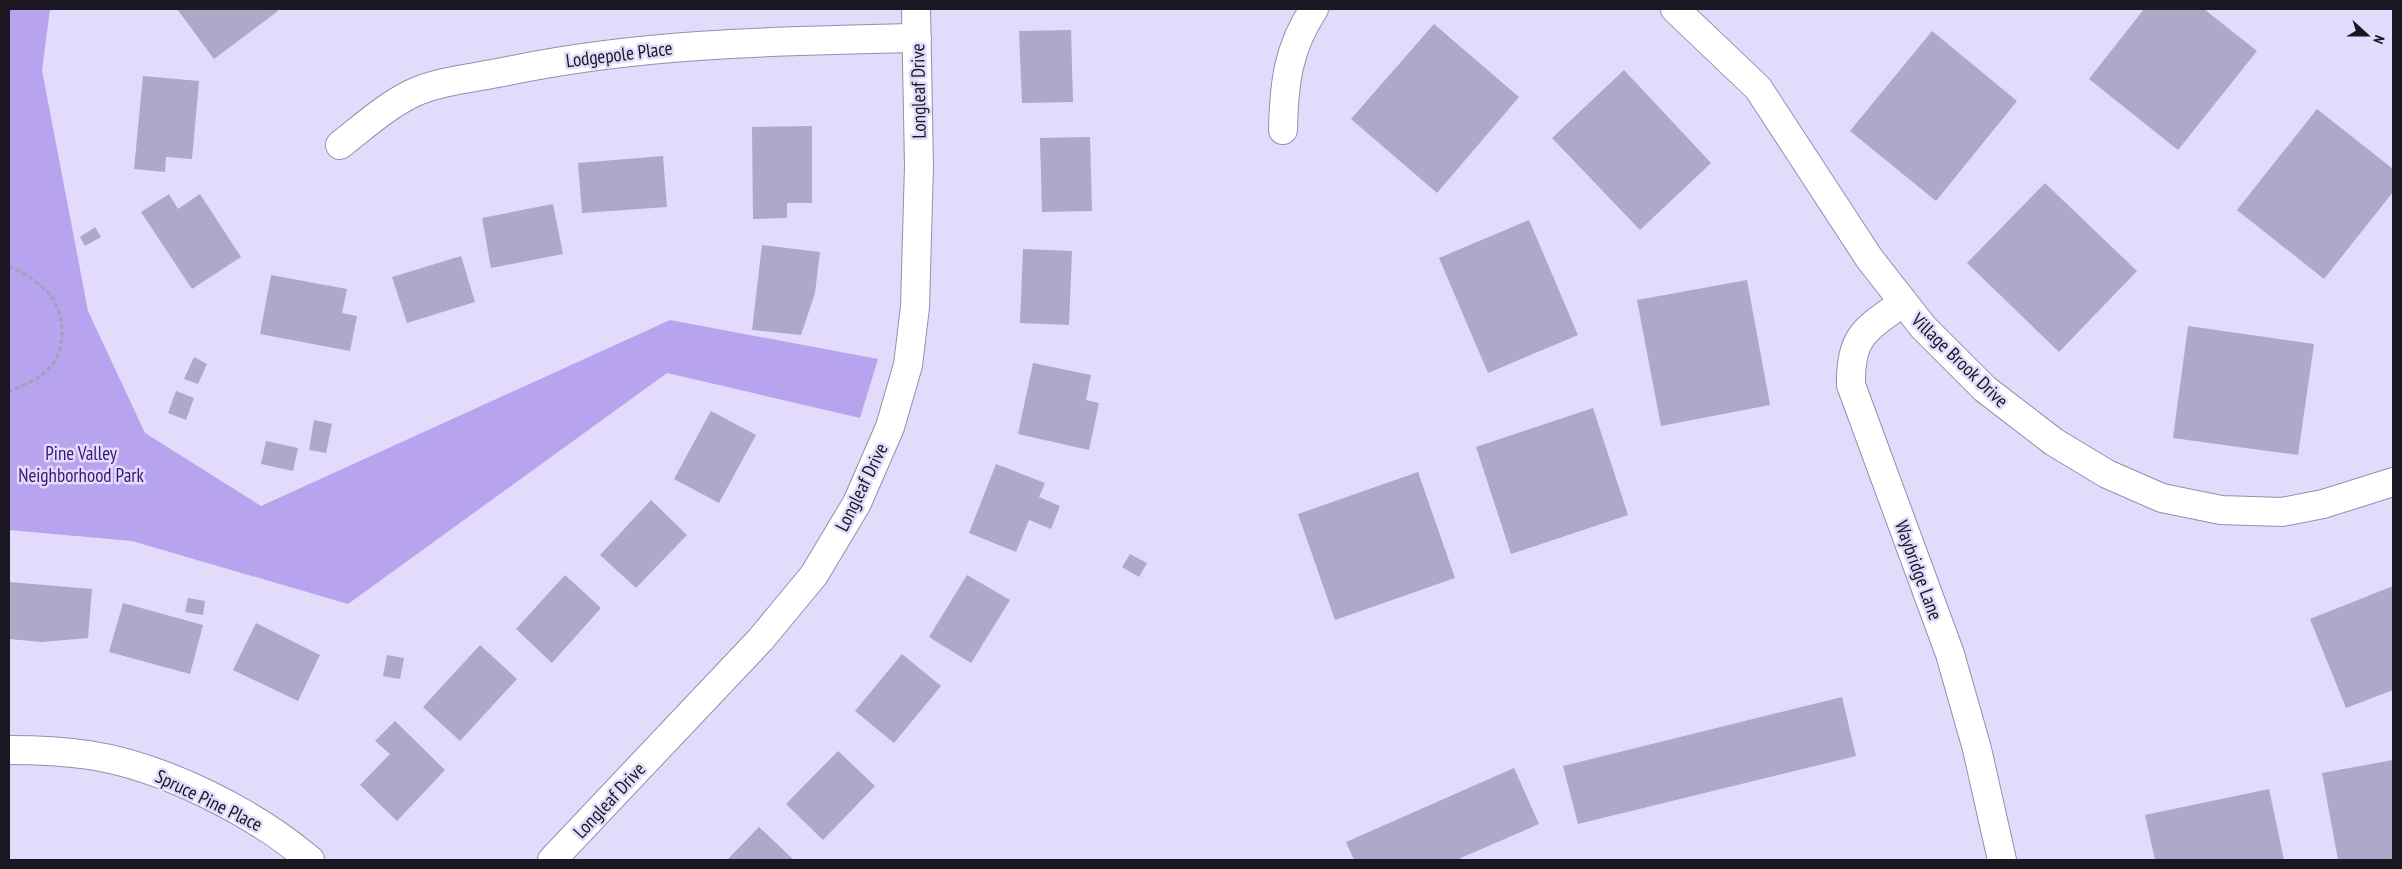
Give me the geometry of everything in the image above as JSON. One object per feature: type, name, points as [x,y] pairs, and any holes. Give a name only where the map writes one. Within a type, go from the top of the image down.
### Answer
[{"type":"street","name":"Longleaf Drive","points":[[552,860],[761,639],[814,575],[860,495],[890,427],[908,365],[915,307],[919,166],[916,9]]},
{"type":"street","points":[[1283,130],[1284,84],[1289,62],[1307,20],[1314,9]]},
{"type":"street","name":"Village Brook Drive","points":[[1675,9],[1758,88],[1869,258],[1923,327],[1985,389],[2039,430],[2107,474],[2162,498],[2221,510],[2282,512],[2323,504],[2393,482]]},
{"type":"street","name":"Lodgepole Place","points":[[340,145],[389,107],[412,94],[437,86],[542,64],[601,54],[721,43],[917,38]]},
{"type":"street","name":"Waybridge Lane","points":[[1902,302],[1870,326],[1855,346],[1850,359],[1851,385],[1950,654],[1977,749],[2002,860]]},
{"type":"street","name":"Spruce Pine Place","points":[[9,750],[90,755],[153,771],[184,784],[260,823],[293,845],[310,860]]},
{"type":"path","points":[[9,266],[44,289],[54,300],[62,322],[61,348],[56,360],[44,374],[9,391]]},
{"type":"green space","name":"Pine Valley Neighborhood Park","points":[[9,9],[50,9],[42,70],[88,311],[145,433],[261,506],[670,320],[878,359],[860,418],[667,373],[348,604],[132,541],[9,530]]},
{"type":"building","points":[[177,9],[276,9],[278,11],[214,59]]},
{"type":"building","points":[[2144,9],[2204,9],[2257,51],[2178,150],[2089,79]]},
{"type":"building","points":[[1434,24],[1519,97],[1437,193],[1351,119]]},
{"type":"building","points":[[1071,30],[1073,102],[1022,103],[1019,31]]},
{"type":"building","points":[[1932,31],[2017,101],[1936,201],[1850,131]]},
{"type":"building","points":[[1624,70],[1711,163],[1640,230],[1552,138]]},
{"type":"building","points":[[143,76],[199,81],[192,159],[166,157],[165,172],[134,169]]},
{"type":"building","points":[[2317,109],[2393,169],[2393,192],[2324,279],[2237,210]]},
{"type":"building","points":[[812,126],[812,203],[787,203],[787,218],[753,219],[752,127]]},
{"type":"building","points":[[1090,137],[1092,211],[1042,212],[1040,138]]},
{"type":"building","points":[[663,156],[667,207],[582,213],[578,163]]},
{"type":"building","points":[[2045,183],[2137,271],[2059,352],[1967,263]]},
{"type":"building","points":[[169,194],[178,209],[200,194],[241,257],[192,289],[141,212]]},
{"type":"building","points":[[553,204],[563,254],[491,268],[482,218]]},
{"type":"building","points":[[1529,220],[1578,335],[1488,373],[1439,258]]},
{"type":"building","points":[[95,227],[101,237],[85,246],[80,237]]},
{"type":"building","points":[[762,245],[820,252],[815,293],[801,335],[752,330]]},
{"type":"building","points":[[1023,249],[1072,251],[1069,325],[1020,323]]},
{"type":"building","points":[[461,256],[475,302],[407,323],[392,277]]},
{"type":"building","points":[[271,275],[347,289],[342,313],[357,316],[350,351],[260,334]]},
{"type":"building","points":[[1747,280],[1770,405],[1661,426],[1637,300]]},
{"type":"building","points":[[2188,326],[2314,344],[2298,455],[2173,438]]},
{"type":"building","points":[[194,357],[207,364],[198,384],[184,379]]},
{"type":"building","points":[[1033,363],[1091,375],[1086,400],[1099,403],[1089,450],[1018,434]]},
{"type":"building","points":[[176,391],[194,398],[186,420],[168,413]]},
{"type":"building","points":[[1593,408],[1628,515],[1511,554],[1476,447]]},
{"type":"building","points":[[711,411],[756,435],[719,503],[674,479]]},
{"type":"building","points":[[314,420],[332,424],[326,453],[309,450]]},
{"type":"building","points":[[266,441],[298,448],[293,471],[261,464]]},
{"type":"building","points":[[996,464],[1045,483],[1039,497],[1060,506],[1051,529],[1029,520],[1016,552],[969,533]]},
{"type":"building","points":[[1418,472],[1455,578],[1335,620],[1298,514]]},
{"type":"building","points":[[651,500],[687,535],[636,588],[600,555]]},
{"type":"building","points":[[1130,554],[1147,563],[1139,577],[1122,567]]},
{"type":"building","points":[[565,575],[601,608],[552,663],[516,629]]},
{"type":"building","points":[[967,575],[1010,600],[971,663],[929,637]]},
{"type":"building","points":[[9,582],[92,589],[88,638],[42,642],[9,639]]},
{"type":"building","points":[[2393,586],[2393,690],[2346,708],[2310,619]]},
{"type":"building","points":[[188,598],[205,601],[203,615],[185,612]]},
{"type":"building","points":[[123,603],[203,625],[190,674],[109,652]]},
{"type":"building","points":[[256,623],[320,655],[298,701],[233,670]]},
{"type":"building","points":[[480,645],[517,679],[460,741],[423,707]]},
{"type":"building","points":[[902,654],[941,686],[894,743],[855,711]]},
{"type":"building","points":[[387,655],[404,658],[400,679],[383,676]]},
{"type":"building","points":[[1842,697],[1856,756],[1578,824],[1563,766]]},
{"type":"building","points":[[395,721],[445,770],[397,821],[360,785],[390,754],[375,741]]},
{"type":"building","points":[[838,751],[875,786],[823,840],[786,804]]},
{"type":"building","points":[[2393,760],[2393,860],[2338,860],[2322,773]]},
{"type":"building","points":[[1514,768],[1539,824],[1456,860],[1354,860],[1346,842]]},
{"type":"building","points":[[2269,789],[2284,860],[2155,860],[2145,815]]},
{"type":"building","points":[[759,827],[794,860],[727,860]]}]
